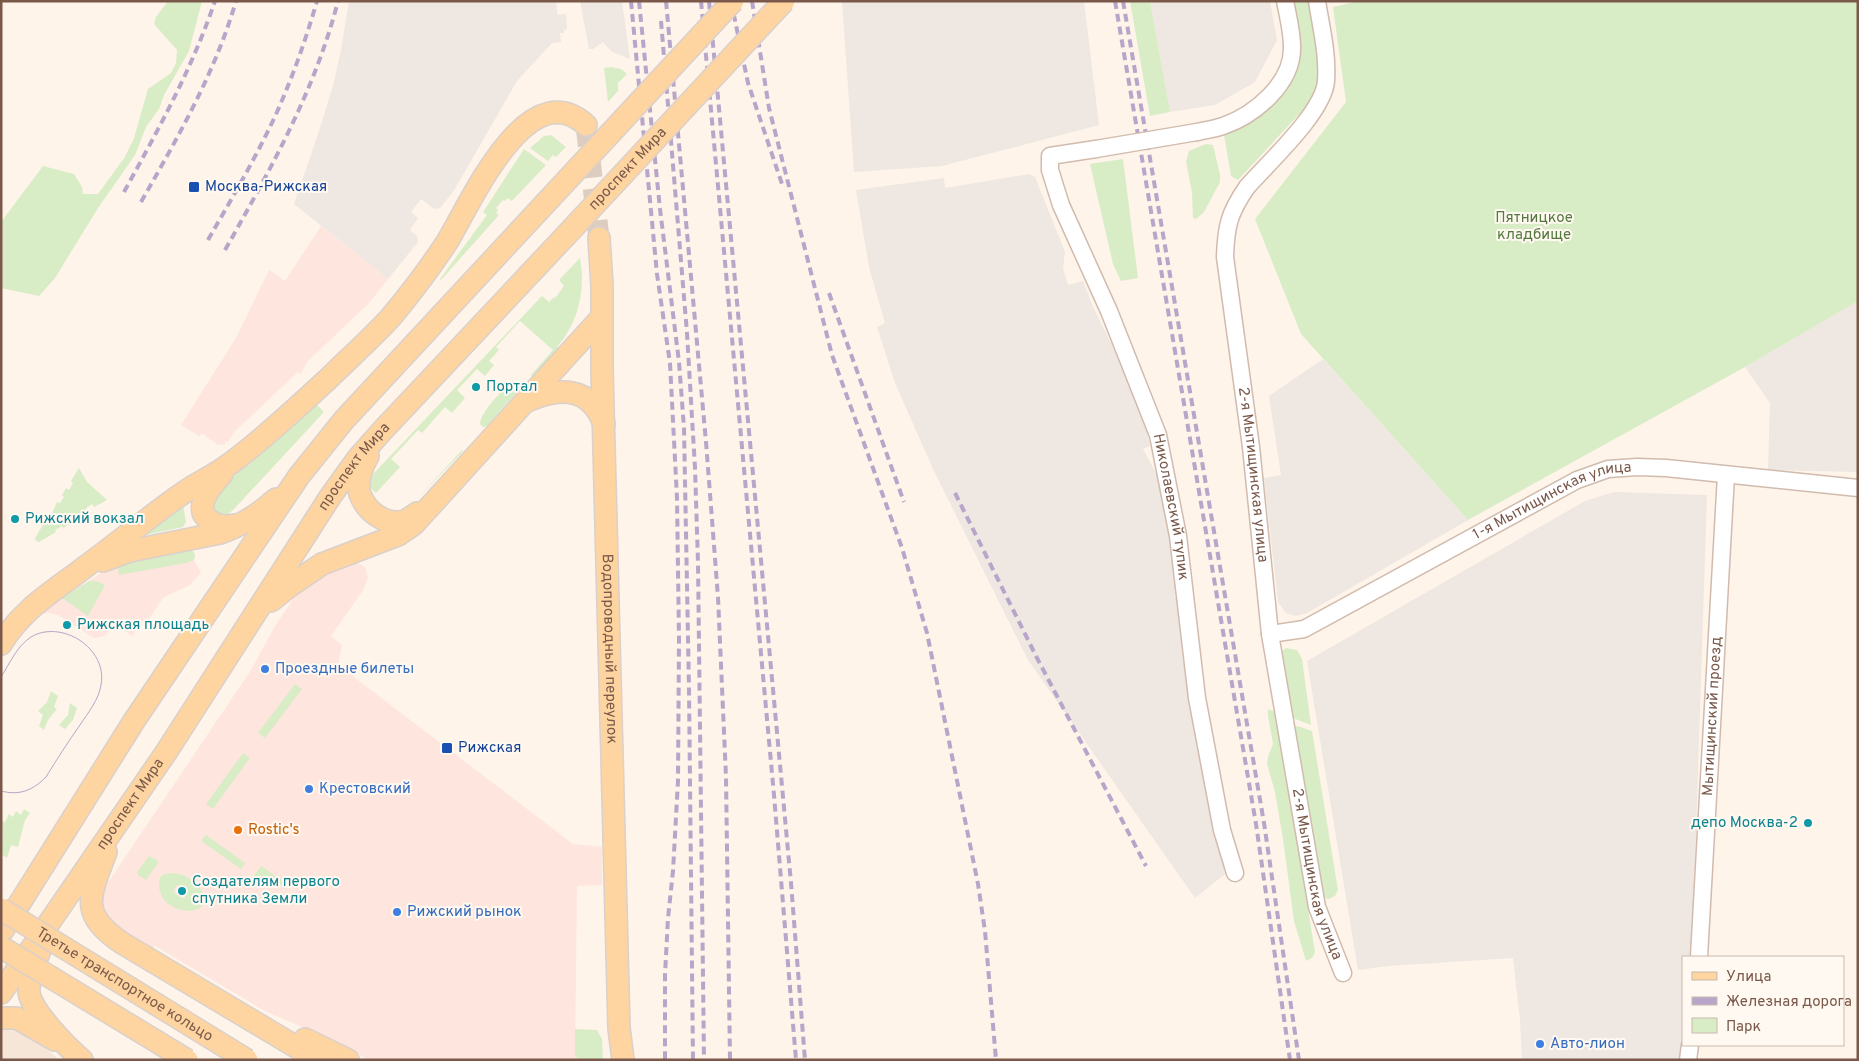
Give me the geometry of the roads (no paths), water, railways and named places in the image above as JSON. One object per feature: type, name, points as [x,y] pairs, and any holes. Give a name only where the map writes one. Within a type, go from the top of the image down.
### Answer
[{"type":"main road","points":[[1,933],[134,722],[299,476],[344,420],[733,1]]},
{"type":"main road","name":"проспект Мира","points":[[1,993],[114,829],[244,633],[330,497],[358,458],[382,430],[784,1]]},
{"type":"main road","points":[[1,644],[22,618],[44,596],[188,490],[230,464],[304,401],[389,319],[436,259],[504,147],[534,118],[548,114],[567,113],[576,116],[586,125]]},
{"type":"main road","name":"Водопроводный переулок","points":[[599,238],[602,277],[601,318],[620,1028],[623,1060]]},
{"type":"main road","points":[[244,633],[271,602],[291,585],[322,564],[398,535],[414,524],[601,318]]},
{"type":"main road","points":[[525,402],[558,391],[573,392],[591,402],[597,408],[605,425]]},
{"type":"main road","points":[[382,430],[365,460],[359,484],[360,494],[369,509],[379,517],[396,522],[405,521],[438,498]]},
{"type":"main road","points":[[230,464],[207,494],[203,502],[203,513],[212,523],[218,526],[232,526],[247,521]]},
{"type":"main road","points":[[84,568],[122,553],[234,529],[271,503],[299,476]]},
{"type":"main road","points":[[114,829],[100,869],[91,905],[98,923],[105,931],[318,1060]]},
{"type":"main road","name":"Третье транспортное кольцо","points":[[1,909],[248,1060]]},
{"type":"main road","points":[[49,924],[29,990],[37,1010],[75,1054]]},
{"type":"main road","name":"Третье транспортное кольцо","points":[[1,947],[187,1060]]},
{"type":"main road","points":[[240,1013],[292,1033],[348,1060]]},
{"type":"main road","points":[[1,1018],[10,1017],[23,1021],[75,1054]]},
{"type":"street","name":"Николаевский тупик","points":[[1235,873],[1222,830],[1196,698],[1178,536],[1158,435],[1108,311],[1061,205],[1050,170],[1050,156],[1222,127],[1239,120],[1255,110],[1269,97],[1282,80],[1290,61],[1292,48],[1285,1]]},
{"type":"street","name":"2-я Мытищинская улица","points":[[1317,1],[1325,54],[1326,82],[1324,93],[1318,106],[1307,120],[1247,187],[1230,216],[1226,236],[1225,258],[1251,448],[1270,634],[1317,907],[1343,973]]},
{"type":"street","name":"1-я Мытищинская улица","points":[[1270,634],[1304,629],[1577,480],[1608,469],[1666,468],[1858,488]]},
{"type":"street","name":"Мытищинский проезд","points":[[1699,956],[1726,474]]},
{"type":"street","points":[[1688,1060],[1690,1046]]},
{"type":"tunnel","points":[[586,125],[599,238]]},
{"type":"tram line","points":[[1,677],[22,645],[31,637],[43,632],[56,632],[80,640],[97,659],[101,672],[101,685],[96,701],[46,777],[26,791],[14,793],[1,791]]},
{"type":"railway","points":[[124,192],[185,75],[215,1]]},
{"type":"railway","points":[[141,202],[182,129],[218,54],[236,1]]},
{"type":"railway","points":[[208,240],[253,161],[277,112],[299,57],[317,1]]},
{"type":"railway","points":[[225,250],[290,129],[317,67],[338,1]]},
{"type":"railway","points":[[631,1],[657,274],[670,363],[677,498],[679,639],[678,781],[665,975],[665,1060]]},
{"type":"railway","points":[[639,1],[660,209],[679,362],[684,428],[693,1060]]},
{"type":"railway","points":[[666,1],[706,442],[718,597],[726,777],[730,1060]]},
{"type":"railway","points":[[701,1],[774,795],[796,1060]]},
{"type":"railway","points":[[709,1],[791,883],[805,1060]]},
{"type":"railway","points":[[731,1],[748,83],[782,184]]},
{"type":"railway","points":[[752,1],[769,108],[832,355],[902,548],[927,633],[978,884],[985,931],[996,1060]]},
{"type":"railway","points":[[1115,1],[1256,824],[1290,1060]]},
{"type":"railway","points":[[1123,1],[1264,823],[1299,1060]]},
{"type":"railway","points":[[661,21],[687,333],[695,468],[698,562],[704,1060]]},
{"type":"railway","points":[[829,293],[904,502]]},
{"type":"railway","points":[[955,493],[1036,656],[1146,866]]},
{"type":"place","name":"Москва-Рижская","points":[[194,187]]},
{"type":"place","name":"Портал","points":[[476,387]]},
{"type":"place","name":"Рижский вокзал","points":[[15,519]]},
{"type":"place","name":"Рижская площадь","points":[[67,625]]},
{"type":"place","name":"Проездные билеты","points":[[265,669]]},
{"type":"place","name":"Рижская","points":[[447,748]]},
{"type":"place","name":"Крестовский","points":[[309,789]]},
{"type":"place","name":"депо Москва-2","points":[[1808,823]]},
{"type":"place","name":"Rostic's","points":[[238,830]]},
{"type":"place","name":"Создателям первого спутника Земли","points":[[182,891]]},
{"type":"place","name":"Рижский рынок","points":[[397,912]]},
{"type":"place","name":"Авто-лион","points":[[1540,1044]]},
{"type":"park label","name":"Пятницкое кладбище","points":[[1534,226]]}]
